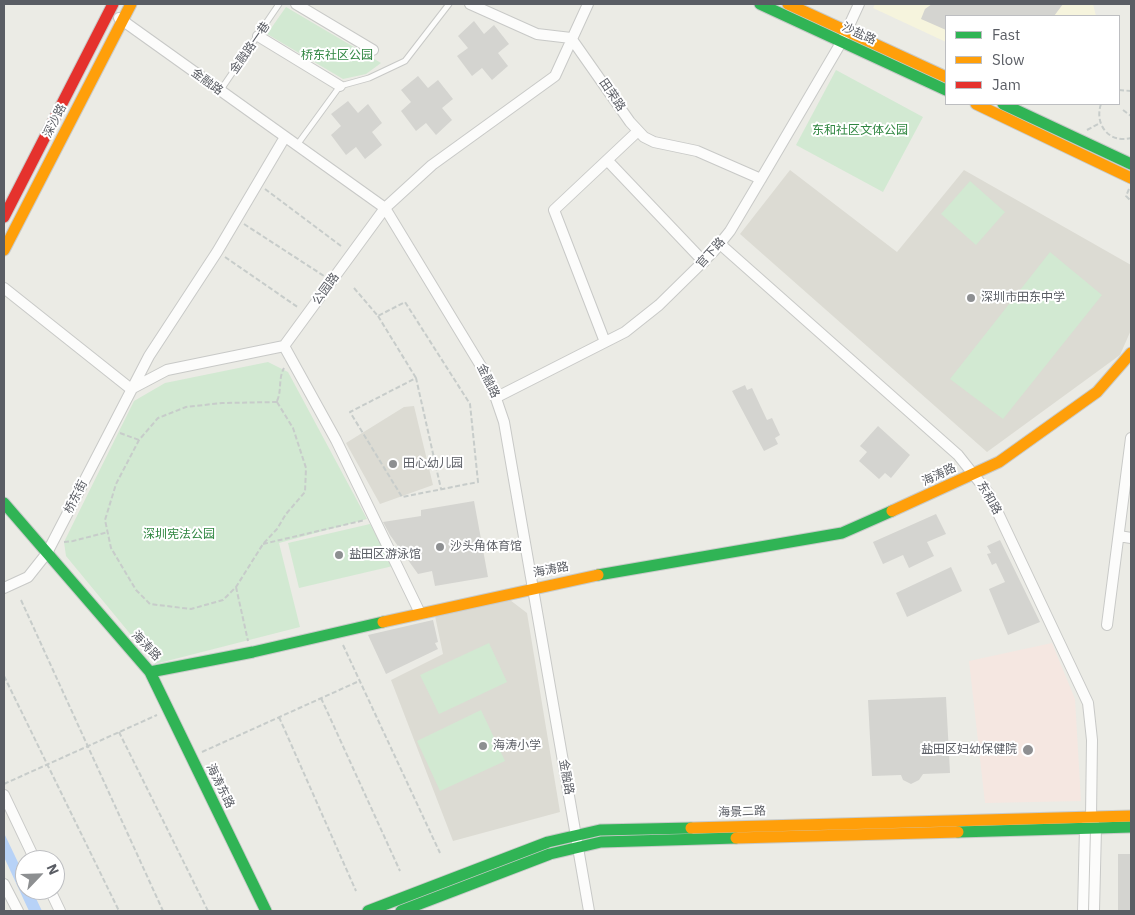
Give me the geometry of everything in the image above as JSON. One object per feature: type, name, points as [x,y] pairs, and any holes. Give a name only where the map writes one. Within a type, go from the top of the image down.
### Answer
[{"type":"street","name":"深沙路","points":[[4,250],[131,4]]},
{"type":"street","points":[[296,4],[373,50]]},
{"type":"street","points":[[470,4],[538,34],[572,38]]},
{"type":"street","name":"公园路","points":[[284,346],[385,208],[432,165],[555,76],[588,4]]},
{"type":"street","name":"沙盐路","points":[[760,4],[945,77]]},
{"type":"street","name":"沙盐路","points":[[788,4],[945,89]]},
{"type":"street","name":"官下路","points":[[496,396],[606,342],[643,319],[704,262],[720,244],[761,179],[844,36],[859,4]]},
{"type":"street","name":"深沙路","points":[[4,217],[111,8]]},
{"type":"street","name":"金融路","points":[[111,8],[122,21],[385,208],[490,381],[504,422],[588,911]]},
{"type":"street","points":[[258,36],[340,86]]},
{"type":"street","name":"田荣路","points":[[572,38],[638,131],[654,142],[697,151],[761,179]]},
{"type":"street","points":[[978,105],[1131,178]]},
{"type":"street","points":[[1005,105],[1131,164]]},
{"type":"street","points":[[606,342],[554,210],[638,131]]},
{"type":"street","name":"桥东街","points":[[4,588],[28,578],[47,553],[149,356],[216,252],[285,137]]},
{"type":"street","points":[[607,160],[704,262]]},
{"type":"street","name":"东和路","points":[[720,244],[958,455],[989,494],[1088,703],[1092,740],[1091,817],[1082,911]]},
{"type":"street","points":[[4,288],[131,389],[167,370],[284,346],[336,440],[420,612]]},
{"type":"street","name":"海涛路","points":[[4,503],[150,672],[338,634],[420,612],[533,588],[842,533],[999,462],[1098,392],[1130,360]]},
{"type":"street","points":[[1107,625],[1131,438]]},
{"type":"street","points":[[1119,536],[1131,538]]},
{"type":"street","name":"海涛东路","points":[[150,672],[266,911]]},
{"type":"street","points":[[4,795],[30,850]]},
{"type":"street","name":"海景二路","points":[[401,911],[550,854],[600,830],[1131,816]]},
{"type":"street","name":"海景二路","points":[[368,911],[548,842],[1131,827]]},
{"type":"street","name":"东和路","points":[[1090,828],[1094,911]]},
{"type":"street","points":[[4,884],[18,911]]},
{"type":"lane","name":"金融路一巷","points":[[219,91],[279,4]]},
{"type":"lane","points":[[297,145],[340,86],[369,78],[404,61],[450,4]]},
{"type":"path","points":[[1101,105],[1100,123],[1109,134],[1115,138],[1131,138]]},
{"type":"path","points":[[1123,110],[1131,116]]},
{"type":"path","points":[[1089,128],[1100,123]]},
{"type":"path","points":[[257,183],[341,246]]},
{"type":"path","points":[[1131,189],[1126,194],[1127,199],[1131,201]]},
{"type":"path","points":[[236,219],[324,276]]},
{"type":"path","points":[[216,252],[303,310]]},
{"type":"path","points":[[354,288],[378,316],[416,378],[441,489]]},
{"type":"path","points":[[378,316],[405,302],[470,404],[478,482],[402,497],[350,412],[416,378]]},
{"type":"path","points":[[277,402],[281,393],[280,376],[291,358]]},
{"type":"path","points":[[277,402],[293,428],[306,468],[305,492],[263,544],[236,587],[223,600],[191,609],[150,604],[136,590],[111,548],[105,520],[116,484],[139,440],[158,418],[186,407],[222,403],[277,402]]},
{"type":"path","points":[[110,430],[139,440]]},
{"type":"path","points":[[263,544],[374,518]]},
{"type":"path","points":[[55,538],[64,542],[73,541],[108,532]]},
{"type":"path","points":[[236,587],[250,653]]},
{"type":"path","points":[[21,600],[164,911]]},
{"type":"path","points":[[338,634],[358,681],[440,853]]},
{"type":"path","points":[[4,676],[120,911]]},
{"type":"path","points":[[191,757],[358,681]]},
{"type":"path","points":[[321,698],[400,871]]},
{"type":"path","points":[[4,784],[168,710]]},
{"type":"path","points":[[280,717],[356,892]]},
{"type":"path","points":[[119,732],[208,911]]},
{"type":"shaded area","points":[[875,4],[1093,4],[1096,15],[945,15],[945,42],[873,8]]},
{"type":"shaded area","name":"深圳市田东中学","points":[[790,170],[897,252],[964,170],[1131,265],[1131,330],[1120,355],[987,452],[740,234]]},
{"type":"shaded area","name":"田心幼儿园","points":[[414,406],[433,485],[380,504],[346,443],[404,407]]},
{"type":"shaded area","name":"海涛小学","points":[[510,600],[527,613],[560,812],[453,841],[391,680],[443,654],[435,616]]},
{"type":"shaded area","name":"盐田区妇幼保健院","points":[[1052,643],[1075,699],[1081,801],[985,803],[969,661]]},
{"type":"green space","name":"桥东社区公园","points":[[286,7],[381,63],[366,74],[343,79],[267,34]]},
{"type":"green space","name":"东和社区文体公园","points":[[836,70],[923,117],[883,192],[796,145]]},
{"type":"green space","points":[[970,181],[1005,212],[976,245],[941,214]]},
{"type":"green space","points":[[1050,252],[1102,295],[1003,419],[950,379]]},
{"type":"green space","name":"深圳宪法公园","points":[[268,362],[288,372],[367,519],[279,543],[300,627],[155,664],[66,556],[64,542],[134,401],[165,383]]},
{"type":"green space","name":"盐田区游泳馆","points":[[370,524],[393,566],[299,588],[288,543]]},
{"type":"green space","points":[[489,643],[507,682],[439,714],[420,675]]},
{"type":"green space","points":[[481,710],[505,761],[440,791],[417,741]]},
{"type":"water","points":[[4,833],[15,856],[15,881],[4,857]]},
{"type":"water","points":[[24,900],[37,900],[42,911],[29,911]]},
{"type":"building","points":[[932,4],[1063,4],[1055,15],[945,15],[945,30],[921,19],[925,9]]},
{"type":"building","points":[[474,21],[484,34],[494,25],[509,44],[498,53],[508,66],[492,80],[482,68],[472,76],[457,56],[468,48],[458,36]]},
{"type":"building","points":[[418,76],[428,88],[438,80],[453,99],[442,108],[452,120],[436,135],[426,123],[416,131],[401,111],[411,102],[401,90]]},
{"type":"building","points":[[348,101],[358,113],[368,104],[382,123],[372,132],[382,145],[365,159],[356,147],[346,155],[331,135],[341,126],[331,114]]},
{"type":"building","points":[[745,385],[747,390],[752,388],[767,420],[772,418],[780,435],[775,438],[778,444],[764,451],[732,391]]},
{"type":"building","points":[[878,426],[910,455],[891,478],[885,473],[879,479],[859,461],[867,452],[860,446]]},
{"type":"building","name":"沙头角体育馆","points":[[474,501],[488,577],[435,586],[432,571],[418,574],[383,522],[421,516],[421,510]]},
{"type":"building","points":[[936,514],[946,534],[927,542],[934,556],[909,568],[903,555],[883,564],[873,542]]},
{"type":"building","points":[[1000,540],[1040,622],[1008,635],[989,589],[1005,582],[996,563],[992,565],[987,554],[991,553],[987,546]]},
{"type":"building","points":[[951,567],[962,591],[907,617],[896,593]]},
{"type":"building","points":[[433,620],[438,642],[435,643],[438,649],[386,674],[368,635]]},
{"type":"building","points":[[946,697],[950,773],[923,774],[919,780],[911,784],[903,780],[901,775],[872,776],[868,700]]},
{"type":"building","points":[[1118,854],[1131,854],[1131,911],[1118,911]]},
{"type":"traffic: fast","points":[[760,4],[945,90]]},
{"type":"traffic: fast","points":[[1005,105],[1131,164]]},
{"type":"traffic: fast","points":[[4,503],[150,672],[253,652],[383,622]]},
{"type":"traffic: fast","points":[[598,575],[842,533],[892,511]]},
{"type":"traffic: fast","points":[[150,672],[266,911]]},
{"type":"traffic: fast","points":[[958,832],[1131,827]]},
{"type":"traffic: fast","points":[[368,911],[548,842],[600,830],[691,828]]},
{"type":"traffic: fast","points":[[401,911],[550,854],[601,842],[736,838]]},
{"type":"traffic: slow","points":[[4,250],[131,4]]},
{"type":"traffic: slow","points":[[788,4],[945,77]]},
{"type":"traffic: slow","points":[[978,105],[1131,178]]},
{"type":"traffic: slow","points":[[892,511],[999,462],[1097,392],[1131,353]]},
{"type":"traffic: slow","points":[[383,622],[598,575]]},
{"type":"traffic: slow","points":[[691,828],[1131,816]]},
{"type":"traffic: slow","points":[[736,838],[958,832]]},
{"type":"traffic: jam","points":[[4,217],[113,4]]},
{"type":"place","name":"深圳市田东中学","points":[[971,298]]},
{"type":"place","name":"田心幼儿园","points":[[393,464]]},
{"type":"place","name":"沙头角体育馆","points":[[440,547]]},
{"type":"place","name":"盐田区游泳馆","points":[[339,555]]},
{"type":"place","name":"海涛小学","points":[[483,746]]},
{"type":"place","name":"盐田区妇幼保健院","points":[[1028,750]]}]
